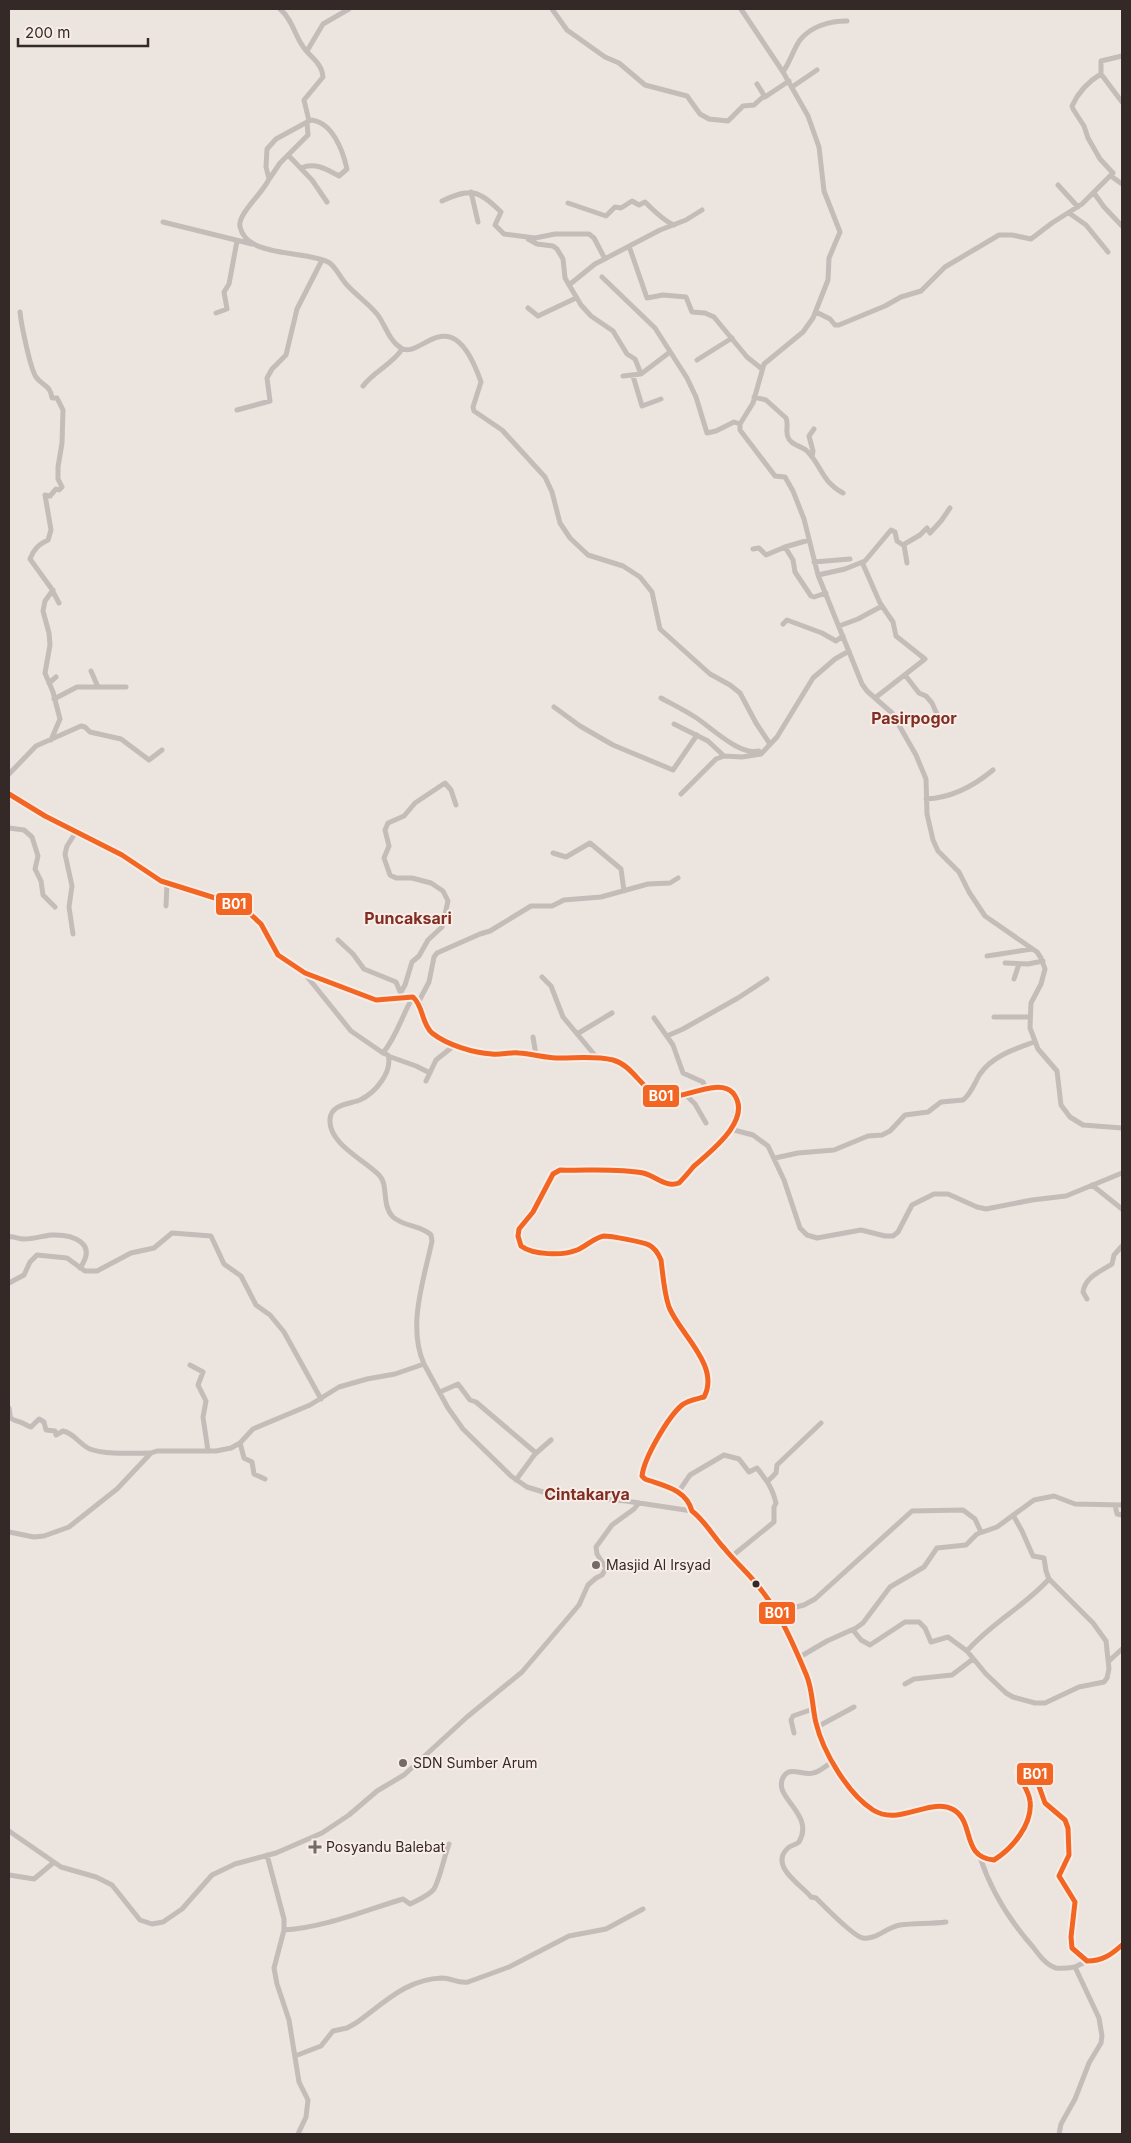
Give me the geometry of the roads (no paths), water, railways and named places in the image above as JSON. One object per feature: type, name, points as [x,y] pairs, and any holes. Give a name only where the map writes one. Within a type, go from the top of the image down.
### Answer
[{"type":"main road","points":[[9,794],[76,832],[122,855],[154,878],[167,884],[231,903],[246,910],[261,924],[278,955],[305,973],[376,1000],[394,999],[401,994],[413,997],[419,1001],[428,1030],[457,1044],[482,1053],[536,1055],[544,1058],[598,1059],[621,1063],[648,1090],[662,1098],[686,1095],[723,1086],[734,1094],[737,1110],[723,1141],[675,1185],[667,1184],[643,1173],[560,1170],[556,1172],[518,1233],[521,1246],[538,1252],[568,1253],[595,1239],[606,1236],[645,1243],[658,1254],[663,1269],[669,1307],[698,1351],[709,1383],[709,1391],[706,1396],[688,1401],[681,1406],[641,1472],[645,1479],[679,1491],[688,1499],[692,1511],[731,1557],[760,1587],[777,1612],[809,1682],[817,1727],[833,1761],[860,1799],[881,1814],[897,1816],[929,1808],[946,1808],[955,1811],[961,1818],[973,1847],[980,1856],[988,1860],[997,1858],[1026,1824],[1030,1812],[1030,1800],[1020,1782],[1018,1772],[1022,1767],[1032,1767],[1043,1801],[1067,1825],[1069,1850],[1059,1876],[1075,1902],[1071,1945],[1075,1952],[1087,1961],[1099,1961],[1106,1958],[1122,1945]]},
{"type":"street","points":[[258,246],[246,238],[240,226],[240,221],[288,155],[308,135],[310,131],[304,100],[322,80],[323,72],[318,63],[302,46],[291,22],[280,9]]},
{"type":"street","points":[[307,51],[323,24],[348,9]]},
{"type":"street","points":[[552,9],[562,26],[586,44],[605,57],[619,63],[646,85],[687,96],[698,112],[705,117],[728,121],[743,106],[750,107],[789,81]]},
{"type":"street","points":[[741,9],[789,81],[812,124],[821,157],[824,191],[840,232],[831,252],[828,280],[816,312],[803,332],[772,357],[762,369],[754,397],[745,419],[740,424],[740,430],[775,476],[785,477],[789,484],[801,512],[818,575],[862,684],[892,713],[916,755],[926,779],[926,799],[933,840],[937,849],[959,872],[982,913],[1033,949],[1043,961],[1045,969],[1032,1001],[1029,1017],[1034,1042],[1057,1071],[1060,1102],[1070,1117],[1079,1123],[1088,1126],[1122,1128]]},
{"type":"street","points":[[783,72],[800,40],[806,35],[822,25],[847,21]]},
{"type":"street","points":[[1122,56],[1101,61],[1101,74],[1122,102]]},
{"type":"street","points":[[792,87],[817,70]]},
{"type":"street","points":[[816,312],[830,319],[835,325],[839,325],[885,306],[901,297],[921,291],[945,267],[999,235],[1012,234],[1031,239],[1078,207],[1111,176],[1112,170],[1100,159],[1072,106],[1083,89],[1101,74]]},
{"type":"street","points":[[757,84],[764,96]]},
{"type":"street","points":[[270,178],[266,154],[271,143],[308,121],[321,123],[335,137],[347,169],[338,176],[319,166],[309,165],[301,168]]},
{"type":"street","points":[[288,155],[301,168],[327,202]]},
{"type":"street","points":[[1111,176],[1122,184]]},
{"type":"street","points":[[1058,184],[1078,207]]},
{"type":"street","points":[[442,201],[458,194],[472,192],[491,203],[501,212],[495,225],[504,234],[535,238],[555,234],[589,234],[594,238],[605,259]]},
{"type":"street","points":[[472,192],[478,222]]},
{"type":"street","points":[[1094,193],[1122,226]]},
{"type":"street","points":[[568,203],[607,216],[615,207],[621,208],[632,201],[639,205],[645,202],[661,214],[666,222],[674,225]]},
{"type":"street","points":[[569,285],[596,264],[702,210]]},
{"type":"street","points":[[1069,213],[1086,226],[1108,252]]},
{"type":"street","points":[[163,222],[332,264],[347,285],[377,314],[395,342],[402,349],[409,350],[442,336],[452,337],[462,345],[482,384],[473,406],[474,411],[502,430],[545,477],[550,486],[562,528],[583,552],[623,566],[644,581],[652,592],[660,629],[710,674],[740,692],[768,746]]},
{"type":"street","points":[[525,237],[537,244],[557,248],[563,259],[566,278],[576,298],[591,316],[613,331],[627,354],[635,359],[641,374]]},
{"type":"street","points":[[216,313],[227,309],[224,292],[229,284],[237,241]]},
{"type":"street","points":[[629,246],[647,298],[663,295],[686,297],[692,312],[713,316],[747,357],[762,369]]},
{"type":"street","points":[[236,410],[271,401],[266,378],[269,372],[286,355],[297,310],[322,260]]},
{"type":"street","points":[[602,277],[649,321],[670,352],[696,397],[707,433],[734,422],[740,424]]},
{"type":"street","points":[[528,308],[538,316],[576,298]]},
{"type":"street","points":[[20,312],[30,361],[36,378],[47,385],[52,398],[57,398],[63,410],[62,443],[58,467],[58,479],[62,487],[59,490],[56,489],[50,496],[45,495],[51,530],[48,540],[39,544],[30,559],[53,590],[60,603]]},
{"type":"street","points":[[697,360],[732,338]]},
{"type":"street","points":[[363,386],[382,367],[399,354],[402,349]]},
{"type":"street","points":[[623,376],[641,374],[670,352]]},
{"type":"street","points":[[633,376],[642,406],[661,399]]},
{"type":"street","points":[[754,397],[766,400],[786,418],[788,438],[805,449],[834,489],[843,493]]},
{"type":"street","points":[[812,457],[813,451],[809,436],[814,429]]},
{"type":"street","points":[[904,545],[920,536],[927,528],[929,533],[931,532],[950,508]]},
{"type":"street","points":[[818,575],[845,569],[862,562],[870,556],[891,530],[896,533],[898,542],[904,545]]},
{"type":"street","points":[[753,549],[759,548],[766,555],[809,540]]},
{"type":"street","points":[[904,545],[907,562]]},
{"type":"street","points":[[785,547],[793,560],[795,572],[811,596],[814,597],[826,593]]},
{"type":"street","points":[[814,562],[850,559]]},
{"type":"street","points":[[862,562],[882,606],[893,622],[896,636],[925,659],[876,698]]},
{"type":"street","points":[[51,740],[59,722],[44,669],[49,656],[49,633],[42,611],[45,601],[53,590]]},
{"type":"street","points":[[839,626],[858,619],[882,606]]},
{"type":"street","points":[[783,624],[787,620],[796,622],[836,641],[843,636]]},
{"type":"street","points":[[681,794],[716,759],[724,756],[754,756],[761,754],[779,734],[782,725],[792,714],[813,678],[834,660],[849,651]]},
{"type":"street","points":[[91,672],[98,687]]},
{"type":"street","points":[[905,675],[919,693],[926,696],[932,703],[940,721]]},
{"type":"street","points":[[49,683],[56,677]]},
{"type":"street","points":[[54,699],[77,687],[126,687]]},
{"type":"street","points":[[660,698],[696,717],[739,748],[754,752],[768,746]]},
{"type":"street","points":[[554,707],[602,739],[673,770],[697,735]]},
{"type":"street","points":[[674,724],[716,747],[724,756]]},
{"type":"street","points":[[9,774],[33,747],[70,730],[84,726],[90,732],[121,739],[149,760],[162,750]]},
{"type":"street","points":[[926,799],[938,798],[961,790],[994,770]]},
{"type":"street","points":[[401,994],[412,962],[419,956],[428,940],[442,927],[448,901],[443,890],[431,883],[412,878],[396,878],[390,875],[384,858],[389,846],[385,830],[388,823],[404,816],[417,802],[445,783],[451,790],[456,805]]},
{"type":"street","points":[[9,828],[24,830],[32,837],[38,856],[35,869],[41,881],[43,895],[55,907]]},
{"type":"street","points":[[73,934],[69,907],[72,886],[66,854],[67,846],[76,832]]},
{"type":"street","points":[[552,853],[566,857],[590,843],[621,869],[624,891]]},
{"type":"street","points":[[419,1001],[428,982],[434,957],[439,951],[490,931],[531,906],[552,906],[564,900],[601,897],[648,884],[670,883],[678,878]]},
{"type":"street","points":[[166,906],[167,884]]},
{"type":"street","points":[[338,940],[353,954],[364,969],[396,982],[401,994]]},
{"type":"street","points":[[986,956],[1033,949]]},
{"type":"street","points":[[1005,963],[1035,964],[1043,961]]},
{"type":"street","points":[[1014,979],[1019,964]]},
{"type":"street","points":[[305,973],[351,1031],[386,1054],[430,1074]]},
{"type":"street","points":[[542,977],[551,986],[563,1017],[598,1059]]},
{"type":"street","points":[[667,1036],[738,998],[767,979]]},
{"type":"street","points":[[413,997],[400,1019],[386,1054],[389,1066],[378,1084],[360,1100],[340,1106],[333,1112],[330,1120],[331,1130],[338,1140],[381,1177],[384,1196],[392,1216],[399,1222],[424,1230],[431,1235],[432,1241],[421,1294],[418,1324],[419,1352],[424,1364],[456,1420],[468,1436],[516,1480],[527,1487],[553,1495],[638,1503],[692,1511]]},
{"type":"street","points":[[577,1034],[612,1013]]},
{"type":"street","points":[[994,1017],[1029,1017]]},
{"type":"street","points":[[654,1018],[673,1045],[683,1073],[703,1082],[706,1089]]},
{"type":"street","points":[[533,1038],[536,1055]]},
{"type":"street","points":[[775,1158],[798,1153],[834,1150],[868,1136],[882,1135],[890,1131],[905,1115],[928,1112],[941,1102],[963,1100],[981,1072],[990,1063],[1034,1042]]},
{"type":"street","points":[[426,1081],[436,1060],[457,1044]]},
{"type":"street","points":[[686,1095],[695,1104],[706,1123]]},
{"type":"street","points":[[730,1129],[753,1135],[768,1146],[775,1158],[800,1228],[807,1235],[817,1238],[861,1230],[893,1236],[898,1232],[912,1205],[934,1194],[948,1194],[982,1209],[1066,1196],[1122,1173]]},
{"type":"street","points":[[1092,1185],[1122,1209]]},
{"type":"street","points":[[9,1283],[24,1275],[30,1262],[37,1255],[67,1258],[89,1272],[102,1270],[131,1253],[154,1248],[172,1232],[211,1236],[224,1264],[241,1276],[256,1305],[270,1315],[284,1332],[321,1399]]},
{"type":"street","points":[[9,1237],[23,1239],[54,1235],[76,1239],[87,1248],[86,1259],[80,1268]]},
{"type":"street","points":[[1087,1299],[1083,1292],[1085,1284],[1095,1274],[1112,1264],[1114,1254],[1122,1246]]},
{"type":"street","points":[[9,1408],[10,1418],[13,1421],[21,1422],[31,1428],[39,1418],[44,1422],[46,1430],[55,1431],[56,1435],[63,1431],[68,1432],[91,1450],[151,1453],[161,1451],[208,1452],[231,1448],[240,1443],[253,1430],[321,1399],[345,1385],[395,1374],[424,1364]]},
{"type":"street","points":[[190,1365],[203,1372],[198,1385],[206,1401],[204,1417],[208,1452]]},
{"type":"street","points":[[440,1392],[458,1384],[470,1400],[476,1402],[536,1453]]},
{"type":"street","points":[[768,1481],[775,1474],[777,1465],[821,1423]]},
{"type":"street","points":[[516,1480],[536,1453],[551,1440]]},
{"type":"street","points":[[240,1443],[244,1458],[252,1462],[255,1475],[264,1479]]},
{"type":"street","points":[[9,1532],[34,1537],[44,1536],[69,1527],[117,1489],[151,1453]]},
{"type":"street","points":[[679,1491],[690,1475],[724,1456],[739,1460],[750,1472],[758,1468],[772,1486],[776,1503],[774,1507],[774,1522],[731,1557]]},
{"type":"street","points":[[798,1658],[827,1641],[853,1630],[872,1613],[890,1586],[924,1567],[937,1548],[966,1545],[981,1532],[997,1527],[1030,1502],[1050,1497],[1060,1498],[1076,1504],[1122,1505]]},
{"type":"street","points":[[9,1831],[62,1868],[96,1877],[112,1885],[140,1920],[145,1923],[158,1924],[168,1919],[182,1909],[212,1874],[322,1833],[349,1815],[377,1791],[388,1786],[420,1762],[448,1734],[522,1672],[579,1605],[588,1585],[604,1573],[606,1568],[597,1554],[596,1547],[612,1525],[634,1510],[638,1503]]},
{"type":"street","points":[[1115,1505],[1117,1514],[1122,1516]]},
{"type":"street","points":[[777,1612],[804,1605],[815,1599],[912,1511],[963,1510],[974,1518],[981,1532]]},
{"type":"street","points":[[853,1630],[861,1640],[870,1644],[905,1622],[916,1622],[923,1625],[933,1642],[948,1637],[967,1651],[1006,1693],[1013,1697],[1041,1704],[1079,1687],[1104,1682],[1108,1678],[1107,1644],[1100,1632],[1049,1579],[1044,1558],[1033,1556],[1013,1515]]},
{"type":"street","points":[[967,1651],[978,1638],[1040,1589],[1049,1579]]},
{"type":"street","points":[[1109,1661],[1122,1649]]},
{"type":"street","points":[[905,1684],[914,1679],[952,1675],[973,1659]]},
{"type":"street","points":[[817,1727],[854,1708]]},
{"type":"street","points":[[794,1733],[791,1720],[793,1716],[813,1709]]},
{"type":"street","points":[[833,1761],[814,1773],[791,1771],[782,1778],[781,1783],[784,1793],[802,1820],[804,1827],[799,1842],[790,1846],[785,1853],[784,1868],[792,1879],[807,1890],[811,1897],[816,1898],[838,1920],[860,1937],[868,1938],[878,1935],[899,1925],[946,1922]]},
{"type":"street","points":[[284,1930],[322,1924],[403,1899],[410,1904],[414,1902],[427,1895],[434,1888],[449,1844]]},
{"type":"street","points":[[266,1855],[281,1909],[284,1930],[274,1968],[277,1984],[289,2020],[299,2082],[308,2100],[306,2117],[298,2134]]},
{"type":"street","points":[[980,1856],[985,1872],[1006,1915],[1049,1964],[1055,1968],[1075,1967],[1087,1961]]},
{"type":"street","points":[[9,1875],[34,1879],[53,1863]]},
{"type":"street","points":[[295,2056],[321,2046],[333,2031],[347,2028],[356,2023],[414,1983],[442,1978],[464,1983],[468,1982],[509,1967],[569,1936],[606,1929],[643,1909]]},
{"type":"street","points":[[1059,2134],[1061,2124],[1078,2093],[1102,2036],[1099,2018],[1075,1967]]},
{"type":"place","name":"Masjid Al Irsyad","points":[[596,1565]]},
{"type":"place","name":"SDN Sumber Arum","points":[[403,1763]]},
{"type":"place","name":"Posyandu Balebat","points":[[315,1847]]},
{"type":"district","name":"Pasirpogor","points":[[914,718]]},
{"type":"district","name":"Puncaksari","points":[[408,918]]},
{"type":"district","name":"Cintakarya","points":[[587,1494]]}]
